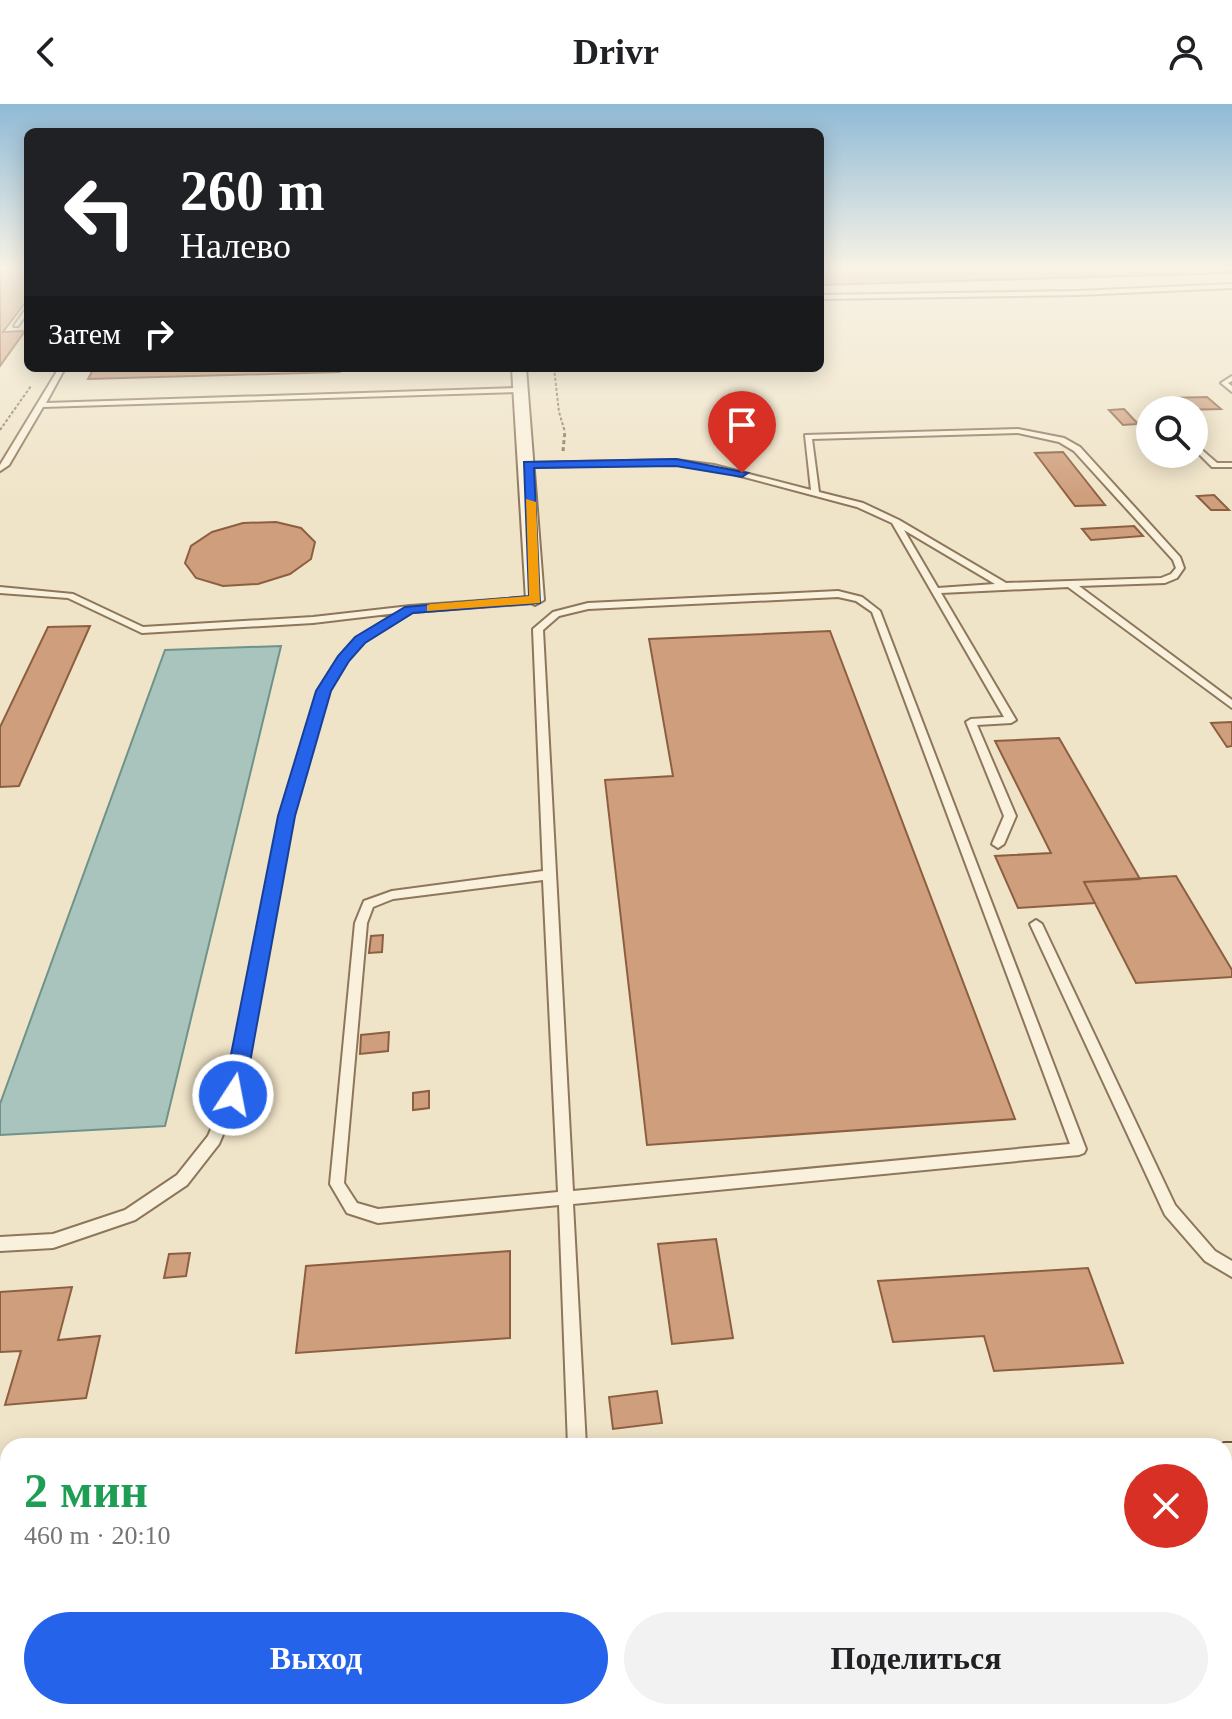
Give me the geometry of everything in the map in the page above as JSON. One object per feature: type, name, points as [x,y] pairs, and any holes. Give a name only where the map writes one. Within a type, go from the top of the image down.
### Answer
[{"type":"street","points":[[519,372],[528,465],[535,600]]},
{"type":"lane","points":[[0,469],[60,372]]},
{"type":"lane","points":[[1232,378],[1224,383],[1232,390]]},
{"type":"lane","points":[[41,405],[519,390]]},
{"type":"lane","points":[[815,492],[808,437],[1018,431],[1061,440],[1077,449],[1177,559],[1180,568],[1174,576],[1162,581],[936,591]]},
{"type":"lane","points":[[1208,458],[1215,465],[1232,465]]},
{"type":"lane","points":[[528,465],[676,462],[714,467],[815,492],[860,505],[896,522],[1004,586]]},
{"type":"lane","points":[[896,522],[1011,720],[971,722],[1010,816],[998,844]]},
{"type":"lane","points":[[1070,584],[1232,705]]},
{"type":"lane","points":[[0,590],[70,596],[142,630],[313,620],[535,600]]},
{"type":"lane","points":[[546,875],[392,895],[368,904],[361,923],[337,1184],[352,1208],[378,1216],[565,1200],[1079,1149],[876,611],[859,599],[838,594],[588,606],[556,614],[538,629],[546,875],[565,1200],[577,1438]]},
{"type":"lane","points":[[0,1244],[53,1241],[130,1215],[182,1180],[214,1140],[233,1095],[287,816],[324,691],[343,659],[360,640],[410,609]]},
{"type":"lane","points":[[1036,924],[1170,1210],[1210,1256],[1232,1270]]},
{"type":"path","points":[[0,430],[35,380]]},
{"type":"water","points":[[281,646],[165,1126],[0,1135],[0,1104],[165,650]]},
{"type":"building","points":[[0,344],[15,344],[0,366]]},
{"type":"building","points":[[92,372],[340,372],[88,379]]},
{"type":"building","points":[[1208,398],[1221,409],[1208,409]]},
{"type":"building","points":[[1124,409],[1136,424],[1123,425],[1109,410]]},
{"type":"building","points":[[1063,452],[1105,505],[1075,506],[1035,453]]},
{"type":"building","points":[[1214,495],[1229,510],[1211,510],[1197,496]]},
{"type":"building","points":[[276,522],[301,528],[315,542],[311,559],[290,574],[258,584],[223,586],[196,578],[185,563],[191,546],[212,532],[243,523]]},
{"type":"building","points":[[1134,526],[1143,536],[1091,540],[1082,529]]},
{"type":"building","points":[[90,626],[19,786],[0,787],[0,727],[48,627]]},
{"type":"building","points":[[830,631],[1015,1119],[647,1145],[605,780],[673,776],[649,639]]},
{"type":"building","points":[[1232,722],[1232,746],[1227,747],[1211,723]]},
{"type":"building","points":[[1059,738],[1140,879],[1084,882],[1095,903],[1018,908],[995,856],[1051,853],[995,741]]},
{"type":"building","points":[[1176,876],[1232,970],[1232,977],[1136,983],[1084,882]]},
{"type":"building","points":[[383,935],[382,952],[369,953],[371,936]]},
{"type":"building","points":[[389,1032],[388,1051],[360,1054],[361,1035]]},
{"type":"building","points":[[429,1091],[429,1108],[413,1110],[413,1093]]},
{"type":"building","points":[[716,1239],[733,1338],[672,1344],[658,1244]]},
{"type":"building","points":[[510,1251],[510,1338],[296,1353],[306,1266]]},
{"type":"building","points":[[190,1253],[186,1276],[164,1278],[169,1254]]},
{"type":"building","points":[[1088,1268],[1123,1363],[994,1371],[984,1336],[893,1342],[878,1281]]},
{"type":"building","points":[[72,1287],[58,1340],[100,1336],[86,1398],[5,1405],[21,1351],[0,1352],[0,1292]]},
{"type":"building","points":[[657,1391],[662,1423],[613,1429],[609,1397]]},
{"type":"slow traffic","points":[[431,608],[535,600],[530,502]]},
{"type":"route","points":[[233,1095],[287,816],[324,691],[343,659],[360,640],[410,609],[535,600],[528,465],[676,462],[742,473]]}]
